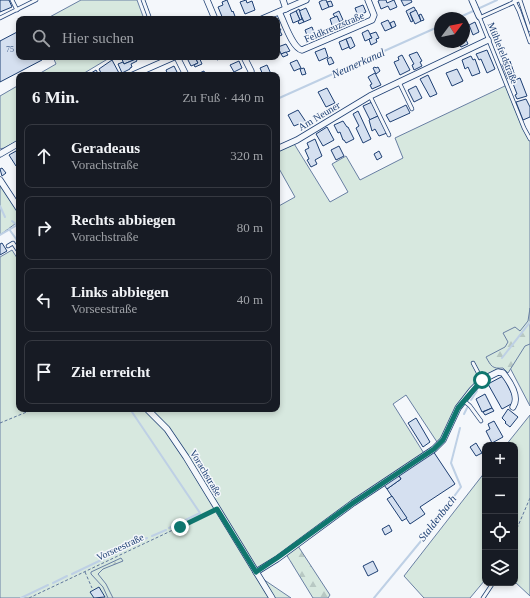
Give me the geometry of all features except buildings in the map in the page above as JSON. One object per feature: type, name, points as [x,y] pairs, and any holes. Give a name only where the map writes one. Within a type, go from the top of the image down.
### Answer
[{"type":"street","points":[[208,0],[214,16]]},
{"type":"street","points":[[283,0],[286,9]]},
{"type":"street","points":[[270,16],[306,0]]},
{"type":"street","name":"Feldkreuzstraße","points":[[280,12],[294,44],[298,49],[302,50],[372,20],[374,16],[368,0]]},
{"type":"street","name":"Mühlefeldstraße","points":[[473,2],[479,17]]},
{"type":"street","name":"Am Neuner","points":[[280,148],[297,140],[370,96],[488,40]]},
{"type":"street","points":[[139,72],[164,60]]},
{"type":"street","points":[[178,60],[184,72]]},
{"type":"street","points":[[246,60],[251,71]]},
{"type":"street","points":[[0,154],[16,145]]},
{"type":"street","points":[[0,180],[16,204]]},
{"type":"street","points":[[256,572],[359,499],[434,449],[443,440],[463,400],[482,380],[498,372],[503,373],[510,383],[515,395],[516,400],[513,407]]},
{"type":"street","name":"Vorachstraße","points":[[151,412],[159,419],[176,441],[272,598]]},
{"type":"lane","points":[[12,0],[17,10]]},
{"type":"lane","points":[[0,18],[36,0]]},
{"type":"lane","points":[[143,0],[149,16]]},
{"type":"lane","name":"Mühlefeldstraße","points":[[530,30],[519,0],[479,17],[524,128],[530,139]]},
{"type":"lane","points":[[514,1],[530,42]]},
{"type":"lane","points":[[399,82],[412,109]]},
{"type":"lane","points":[[370,96],[389,135]]},
{"type":"lane","points":[[8,246],[13,243],[16,248]]},
{"type":"lane","points":[[473,363],[482,380]]},
{"type":"lane","points":[[463,400],[470,406],[481,421]]},
{"type":"lane","points":[[483,598],[490,586]]},
{"type":"path","points":[[0,423],[27,412]]},
{"type":"path","points":[[518,525],[530,498]]},
{"type":"path","name":"Vorseestraße","points":[[29,598],[217,509]]},
{"type":"path","points":[[84,572],[92,588]]},
{"type":"green space","points":[[81,0],[137,0],[143,16],[52,16]]},
{"type":"green space","points":[[54,60],[106,60],[86,72],[42,72],[56,64]]},
{"type":"green space","points":[[507,85],[530,139],[530,322],[502,358],[498,372],[472,390],[439,445],[406,395],[393,404],[425,455],[256,572],[186,457],[149,412],[280,412],[280,205],[295,197],[280,170],[280,148],[293,142],[330,202],[348,192],[332,164],[346,156],[360,180],[403,158],[395,138]]},
{"type":"green space","points":[[16,87],[16,142],[0,149],[0,96]]},
{"type":"green space","points":[[0,184],[16,208],[16,223],[0,235]]},
{"type":"green space","points":[[12,250],[16,256],[16,412],[148,412],[163,427],[195,474],[254,573],[291,598],[0,598],[0,257]]},
{"type":"green space","points":[[530,308],[530,344],[525,346],[508,373],[503,368],[496,368],[492,366],[486,357],[505,347],[508,342],[503,333],[515,327],[520,331],[528,321]]},
{"type":"green space","points":[[530,327],[530,406],[508,364]]},
{"type":"green space","points":[[530,415],[530,596],[518,585],[518,442],[508,442]]},
{"type":"green space","points":[[482,476],[482,584],[470,598],[424,598],[404,576]]},
{"type":"green space","points":[[298,546],[330,595],[328,598],[313,598],[286,554]]},
{"type":"green space","points":[[121,558],[123,561],[103,569],[98,574],[106,584],[113,598],[108,598],[103,587],[91,574],[91,572]]},
{"type":"waterway","name":"Neunerkanal","points":[[470,12],[497,0]]},
{"type":"waterway","name":"Neunerkanal","points":[[280,98],[434,29]]},
{"type":"waterway","points":[[0,206],[5,217]]},
{"type":"waterway","name":"Neunerkanal","points":[[12,221],[16,224]]},
{"type":"waterway","name":"Neunerkanal","points":[[0,235],[16,226]]},
{"type":"waterway","points":[[9,229],[16,239]]},
{"type":"waterway","name":"Staldenbach","points":[[502,358],[530,322]]},
{"type":"waterway","name":"Staldenbach","points":[[471,400],[477,391]]},
{"type":"waterway","name":"Staldenbach","points":[[464,414],[467,408]]},
{"type":"waterway","points":[[132,412],[200,513],[169,528]]},
{"type":"waterway","name":"Staldenbach","points":[[374,598],[421,541],[461,487],[451,463],[460,428]]},
{"type":"waterway","points":[[152,536],[166,530]]},
{"type":"waterway","points":[[72,574],[147,538]]},
{"type":"waterway","points":[[53,583],[67,576]]},
{"type":"waterway","points":[[21,598],[48,585]]},
{"type":"route","points":[[180,527],[217,509],[256,572],[353,503],[439,445],[463,400],[482,380]]}]
